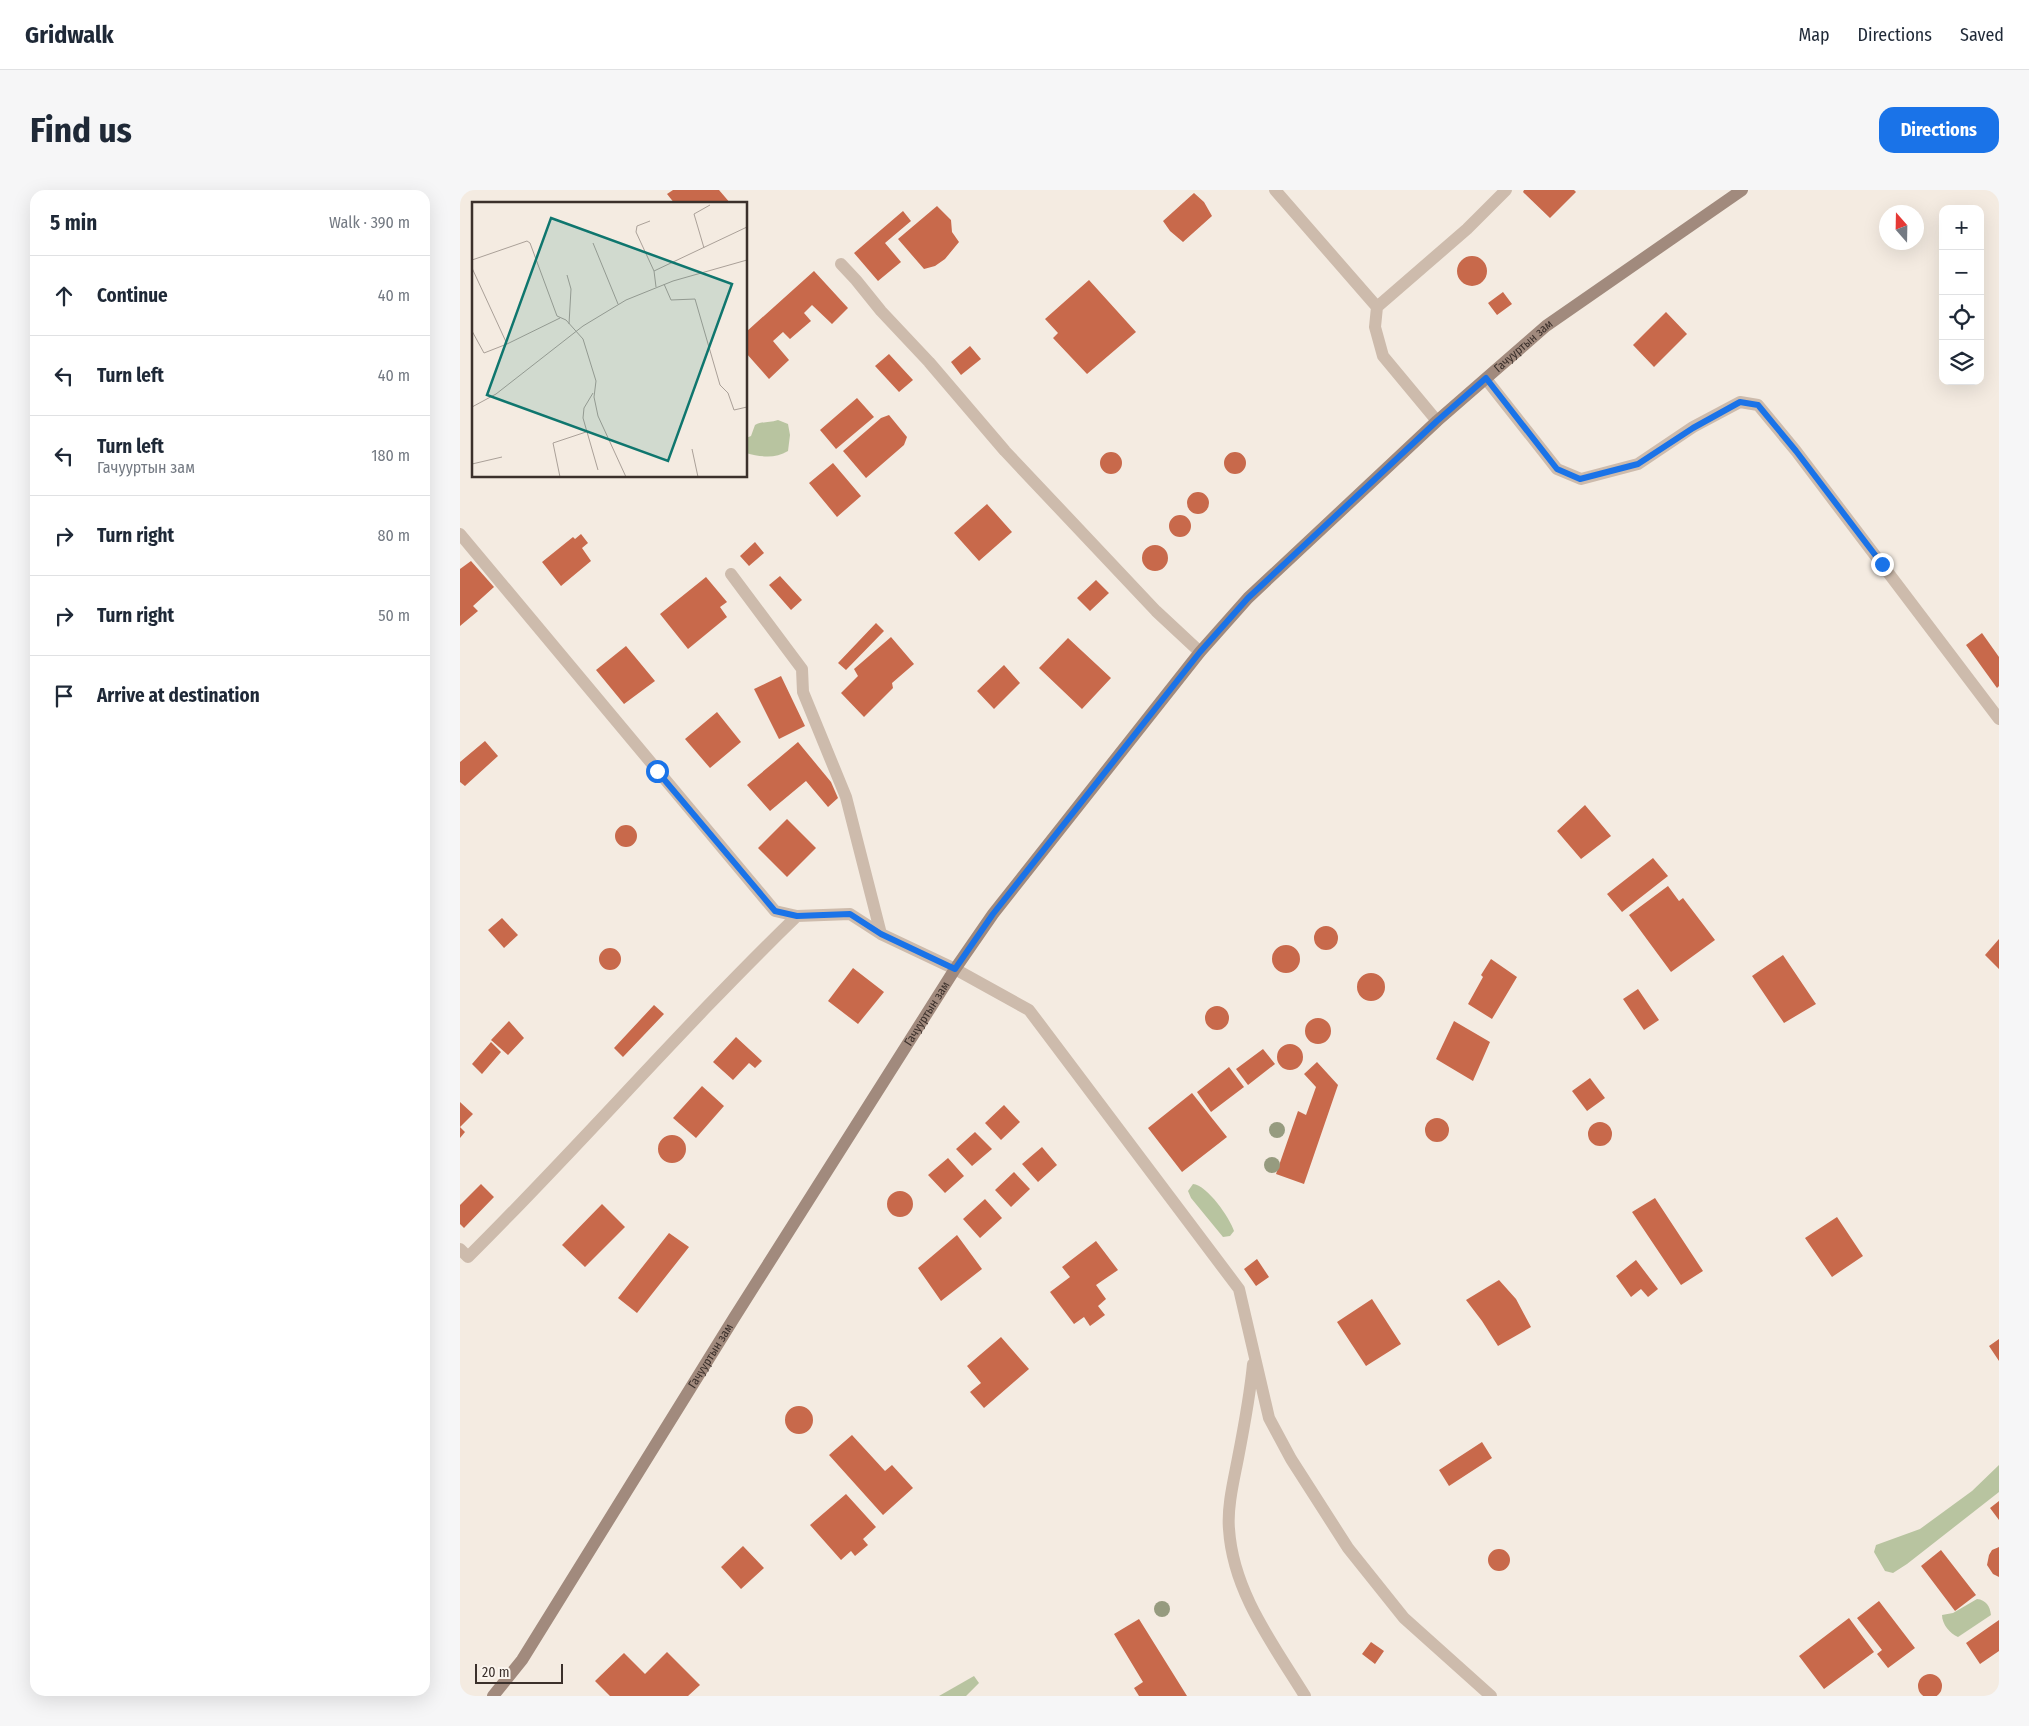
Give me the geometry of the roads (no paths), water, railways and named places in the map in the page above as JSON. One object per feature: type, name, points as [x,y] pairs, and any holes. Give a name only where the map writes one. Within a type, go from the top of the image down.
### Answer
[{"type":"main road","name":"Гачууртын зам","points":[[493,1696],[522,1660],[734,1318],[955,969],[993,914],[1200,652],[1248,598],[1437,421],[1546,326],[1742,190]]},
{"type":"street","points":[[1275,190],[1377,307]]},
{"type":"street","points":[[1437,421],[1383,356],[1375,327],[1377,307],[1467,229],[1506,190]]},
{"type":"street","points":[[841,264],[881,311],[929,362],[1005,451],[1156,611],[1200,652]]},
{"type":"street","points":[[1486,378],[1557,469],[1580,479],[1638,464],[1693,428],[1740,402],[1758,405],[1796,451],[1999,719]]},
{"type":"street","points":[[460,534],[775,911],[797,916],[850,914],[881,934],[955,969],[1029,1010],[1239,1288],[1269,1418],[1290,1459],[1348,1548],[1404,1618],[1491,1696]]},
{"type":"street","points":[[731,574],[802,669],[803,692],[846,797],[881,934]]},
{"type":"street","points":[[463,1257],[536,1189],[744,967],[797,916]]},
{"type":"street","points":[[1254,1356],[1249,1400],[1233,1483],[1228,1528],[1235,1568],[1249,1604],[1305,1696]]}]
